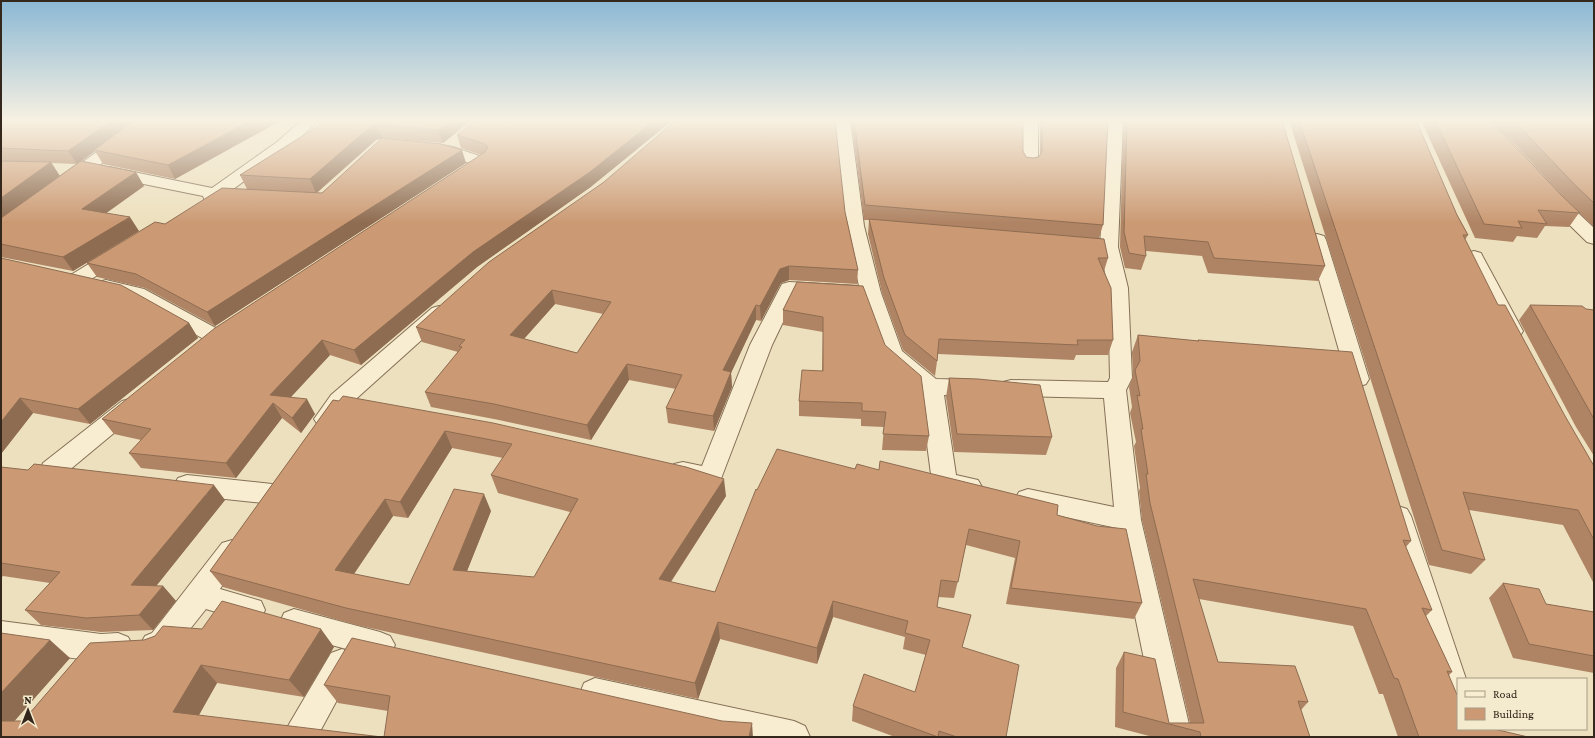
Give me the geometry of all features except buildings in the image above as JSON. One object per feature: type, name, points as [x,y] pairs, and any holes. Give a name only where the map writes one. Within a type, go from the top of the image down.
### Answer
[{"type":"street","points":[[57,190],[105,154]]},
{"type":"street","points":[[196,206],[216,194],[270,154]]},
{"type":"street","points":[[463,175],[482,162],[469,154]]},
{"type":"street","points":[[849,154],[863,227],[871,293],[893,355],[931,387],[1115,390]]},
{"type":"street","points":[[1030,154],[1030,165]]},
{"type":"street","points":[[1111,154],[1101,246],[1118,288],[1121,378],[1115,390],[1128,520],[1176,737]]},
{"type":"street","points":[[60,171],[84,170],[133,176],[216,194],[261,197]]},
{"type":"street","points":[[1543,187],[1594,238]]},
{"type":"street","points":[[1312,224],[1363,397]]},
{"type":"street","points":[[1466,243],[1521,348]]},
{"type":"street","points":[[129,247],[69,279],[137,293],[223,332],[198,352]]},
{"type":"street","points":[[665,467],[710,477],[761,345],[789,288],[871,293]]},
{"type":"street","points":[[312,438],[339,401],[456,298]]},
{"type":"street","points":[[931,387],[945,482],[1128,520]]},
{"type":"street","points":[[84,474],[52,470],[143,396]]},
{"type":"street","points":[[339,401],[362,405]]},
{"type":"street","points":[[162,482],[272,494]]},
{"type":"street","points":[[1392,494],[1457,697]]},
{"type":"street","points":[[1,634],[101,647],[161,644],[200,595],[245,532]]},
{"type":"street","points":[[200,595],[356,639],[410,651]]},
{"type":"street","points":[[299,737],[356,639]]},
{"type":"street","points":[[80,671],[101,647]]},
{"type":"street","points":[[571,687],[794,737]]}]
